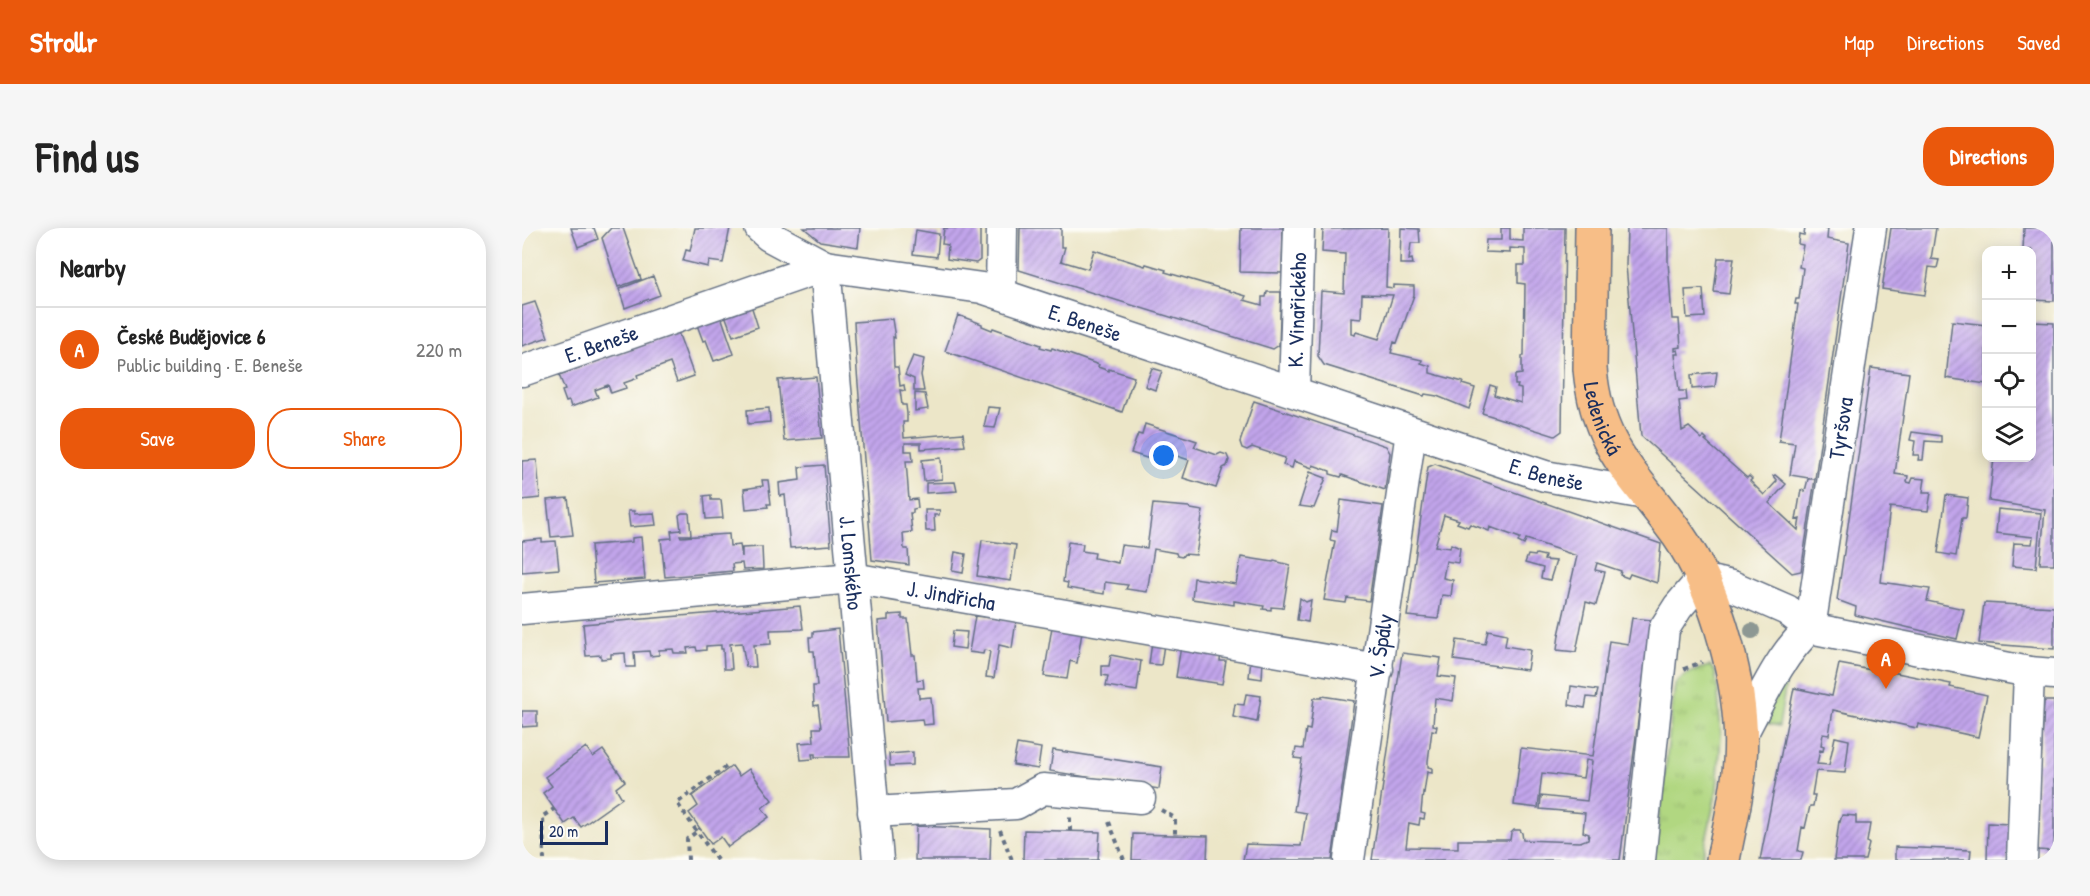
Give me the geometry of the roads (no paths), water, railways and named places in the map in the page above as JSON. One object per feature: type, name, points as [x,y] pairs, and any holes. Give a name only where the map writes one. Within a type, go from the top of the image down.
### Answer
[{"type":"main road","name":"Ledenická","points":[[1592,228],[1590,369],[1595,403],[1614,450],[1678,535],[1702,579],[1731,659],[1740,738],[1740,759],[1736,794],[1723,860]]},
{"type":"street","points":[[760,228],[769,236],[825,266]]},
{"type":"street","points":[[1001,294],[1002,228]]},
{"type":"street","name":"K. Vinařického","points":[[1294,391],[1299,228]]},
{"type":"street","name":"Tyršova","points":[[1810,628],[1871,228]]},
{"type":"street","name":"E. Beneše","points":[[522,371],[825,266],[982,288],[1545,476],[1646,494]]},
{"type":"street","name":"J. Lomského","points":[[825,266],[878,860]]},
{"type":"street","name":"V. Špály","points":[[1349,860],[1411,432]]},
{"type":"street","name":"J. Jindřicha","points":[[522,609],[852,578],[1378,669]]},
{"type":"street","points":[[1640,860],[1664,629],[1678,607],[1702,579],[1732,586],[1787,610],[1810,628],[2042,673],[2022,860]]},
{"type":"street","name":"Ledenická","points":[[1740,738],[1784,659],[1796,641],[1810,628]]},
{"type":"street","points":[[873,812],[1016,804],[1042,789],[1140,798]]},
{"type":"place","name":"České Budějovice 6","points":[[1886,689]]}]
